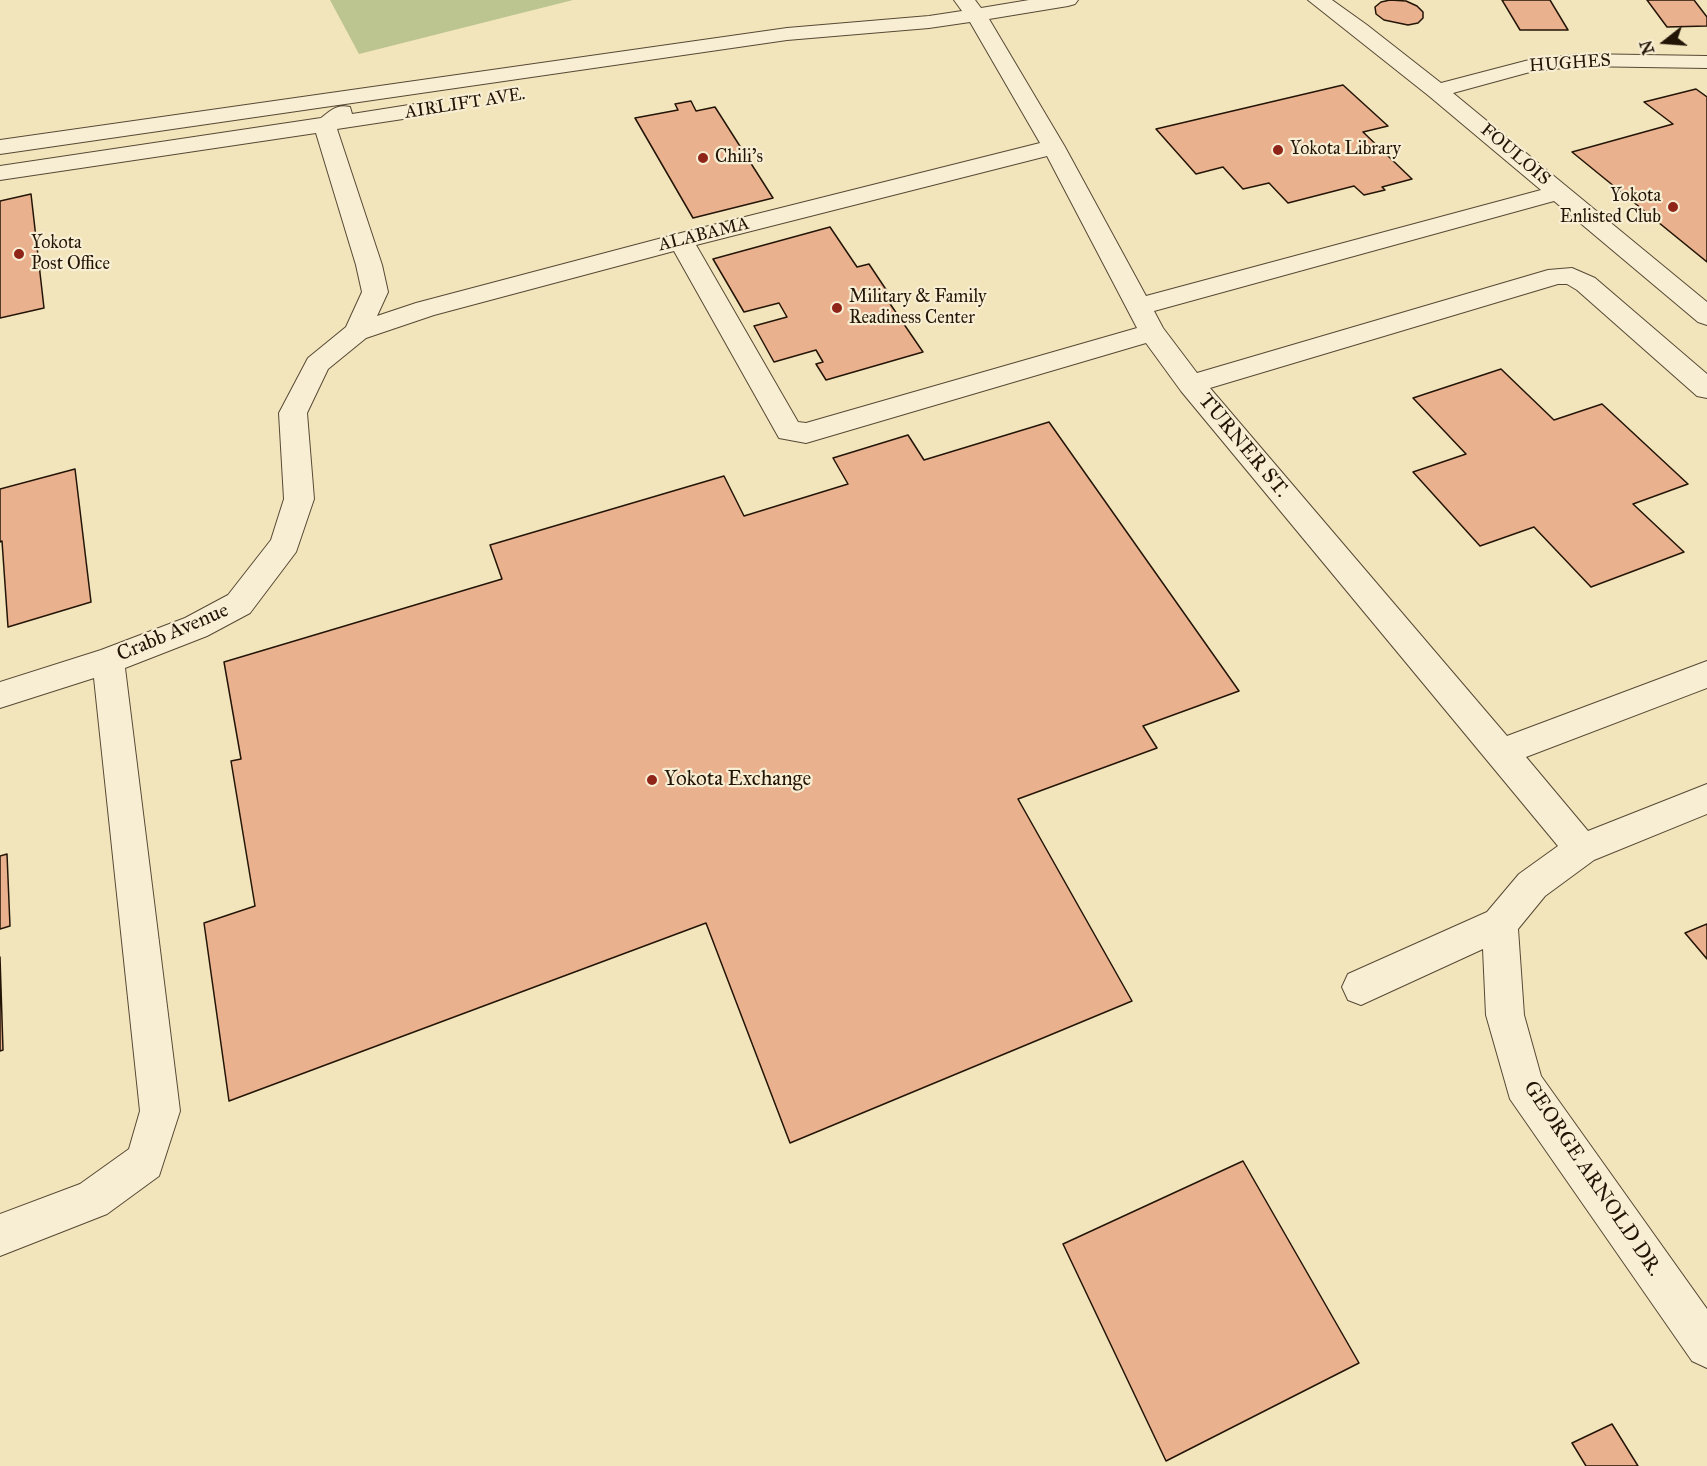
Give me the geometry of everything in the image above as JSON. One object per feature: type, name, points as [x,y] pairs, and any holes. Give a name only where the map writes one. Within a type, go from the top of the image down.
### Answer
[{"type":"street","name":"AIRLIFT AVE.","points":[[615,80],[765,57],[929,22],[970,7],[1068,0]]},
{"type":"street","name":"FOULOIS","points":[[1318,0],[1360,29],[1437,91],[1707,316]]},
{"type":"street","name":"TURNER ST.","points":[[970,7],[1054,147],[1145,320],[1191,384],[1582,849]]},
{"type":"street","name":"AIRLIFT AVE.","points":[[0,147],[787,34],[929,22]]},
{"type":"street","name":"HUGHES","points":[[1437,91],[1528,66],[1579,60],[1707,62]]},
{"type":"street","points":[[325,126],[362,96]]},
{"type":"street","name":"AIRLIFT AVE.","points":[[0,173],[452,106]]},
{"type":"street","name":"Crabb Avenue","points":[[0,695],[108,661],[196,627],[239,604],[285,544],[299,499],[293,413],[317,364],[357,332],[375,291],[325,126]]},
{"type":"street","name":"ALABAMA","points":[[357,332],[425,309],[681,241],[1054,147]]},
{"type":"street","points":[[681,241],[789,431],[806,432],[1145,320],[1559,192]]},
{"type":"street","points":[[1191,384],[1557,276],[1572,276],[1586,284],[1707,389]]},
{"type":"street","points":[[0,1235],[93,1200],[145,1162],[160,1111],[108,661]]},
{"type":"street","points":[[1502,752],[1707,674]]},
{"type":"street","points":[[1361,987],[1500,924],[1532,885],[1582,849],[1707,799]]},
{"type":"street","name":"GEORGE ARNOLD DR.","points":[[1500,924],[1505,1015],[1524,1086],[1707,1346]]},
{"type":"green space","points":[[330,0],[573,0],[359,54]]},
{"type":"building","points":[[1502,0],[1550,0],[1568,30],[1520,30]]},
{"type":"building","points":[[1647,0],[1694,0],[1707,17],[1707,26],[1667,27]]},
{"type":"building","points":[[1406,1],[1417,6],[1423,12],[1423,18],[1418,23],[1408,25],[1384,20],[1376,14],[1375,7],[1381,2]]},
{"type":"building","name":"Yokota Library","points":[[1343,85],[1388,126],[1363,132],[1412,179],[1382,187],[1385,190],[1364,195],[1354,186],[1288,203],[1269,183],[1243,189],[1223,167],[1196,174],[1156,129]]},
{"type":"building","name":"Yokota Enlisted Club","points":[[1696,89],[1707,97],[1707,262],[1572,152],[1673,124],[1644,102]]},
{"type":"building","name":"Chili's","points":[[691,101],[696,111],[715,107],[773,198],[693,218],[635,118],[678,110],[675,104]]},
{"type":"building","name":"Yokota Post Office","points":[[31,194],[44,308],[0,318],[0,201]]},
{"type":"building","name":"Military & Family Readiness Center","points":[[830,227],[857,267],[869,264],[887,291],[882,292],[923,352],[826,380],[816,364],[823,362],[816,350],[774,362],[754,326],[787,317],[779,303],[744,312],[713,259]]},
{"type":"building","points":[[1501,369],[1554,420],[1602,404],[1688,484],[1633,504],[1684,552],[1591,587],[1534,527],[1480,546],[1413,472],[1466,454],[1413,398]]},
{"type":"building","name":"Yokota Exchange","points":[[1049,422],[1239,691],[1143,726],[1157,748],[1018,799],[1132,1001],[790,1143],[706,923],[229,1101],[204,923],[255,906],[231,761],[241,759],[224,662],[502,579],[490,545],[724,476],[744,516],[848,484],[833,458],[908,435],[924,460]]},
{"type":"building","points":[[75,469],[91,602],[8,627],[2,541],[0,542],[0,489]]},
{"type":"building","points":[[7,854],[10,926],[0,929],[0,856]]},
{"type":"building","points":[[1707,924],[1707,959],[1685,933]]},
{"type":"building","points":[[0,957],[3,1050],[0,1051]]},
{"type":"building","points":[[1243,1161],[1359,1363],[1166,1461],[1063,1244]]},
{"type":"building","points":[[1612,1424],[1638,1466],[1586,1466],[1572,1443]]},
{"type":"place","name":"Yokota Library","points":[[1278,150]]},
{"type":"place","name":"Chili's","points":[[703,158]]},
{"type":"place","name":"Yokota Enlisted Club","points":[[1673,207]]},
{"type":"place","name":"Yokota Post Office","points":[[19,254]]},
{"type":"place","name":"Military & Family Readiness Center","points":[[837,308]]},
{"type":"place","name":"Yokota Exchange","points":[[652,780]]}]
